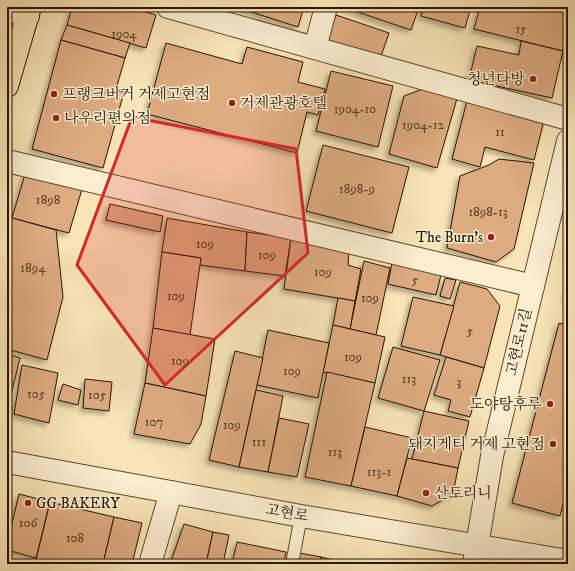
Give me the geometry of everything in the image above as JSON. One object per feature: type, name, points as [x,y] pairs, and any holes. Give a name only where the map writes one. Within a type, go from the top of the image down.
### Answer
[{"type":"main road","points":[[7,86],[29,11]]},
{"type":"street","points":[[168,7],[568,119]]},
{"type":"street","points":[[315,48],[326,7]]},
{"type":"street","points":[[7,10],[29,11]]},
{"type":"street","name":"고현로11길","points":[[475,555],[492,456],[568,141]]},
{"type":"street","points":[[7,161],[533,286]]},
{"type":"street","name":"고현로","points":[[7,462],[301,516],[475,555],[568,561]]},
{"type":"street","points":[[150,564],[171,492]]},
{"type":"lane","points":[[292,564],[301,516]]},
{"type":"highlighted area","points":[[132,117],[296,149],[308,253],[165,385],[77,265]]},
{"type":"building","points":[[72,7],[129,7],[156,15],[146,48],[67,25]]},
{"type":"building","points":[[236,7],[304,7],[298,27]]},
{"type":"building","points":[[343,7],[419,7],[411,30]]},
{"type":"building","points":[[423,7],[471,7],[465,28],[421,16]]},
{"type":"building","points":[[480,7],[568,7],[568,29],[563,51],[474,29]]},
{"type":"building","points":[[336,15],[389,33],[380,59],[327,41]]},
{"type":"building","points":[[67,25],[130,43],[125,58],[61,40]]},
{"type":"building","points":[[61,40],[125,58],[116,89],[124,92],[103,168],[32,149]]},
{"type":"building","points":[[521,41],[563,51],[552,98],[469,80],[477,46],[519,55]]},
{"type":"building","points":[[166,43],[242,64],[247,47],[303,62],[298,82],[325,89],[318,115],[307,112],[297,153],[147,114]]},
{"type":"building","points":[[331,71],[393,86],[378,147],[316,131]]},
{"type":"building","points":[[428,87],[458,95],[437,168],[389,154],[404,96]]},
{"type":"building","points":[[468,97],[545,117],[534,160],[485,147],[480,167],[452,159]]},
{"type":"building","points":[[323,145],[409,167],[392,233],[306,211]]},
{"type":"building","points":[[499,159],[534,163],[514,249],[496,262],[447,248],[460,176],[489,165]]},
{"type":"building","points":[[25,174],[82,189],[69,233],[12,218]]},
{"type":"building","points":[[110,204],[163,216],[160,232],[106,220]]},
{"type":"building","points":[[12,218],[56,230],[63,297],[47,360],[7,349],[7,239]]},
{"type":"building","points":[[167,218],[247,232],[245,271],[200,265],[201,258],[162,252]]},
{"type":"building","points":[[247,232],[291,238],[285,276],[245,271]]},
{"type":"building","points":[[291,238],[349,249],[348,265],[361,269],[355,301],[284,289]]},
{"type":"building","points":[[162,252],[201,258],[190,335],[153,328]]},
{"type":"building","points":[[364,261],[390,268],[376,335],[350,329]]},
{"type":"building","points":[[392,263],[441,275],[436,295],[388,284]]},
{"type":"building","points":[[445,278],[456,280],[450,299],[440,296]]},
{"type":"building","points":[[460,282],[487,289],[500,306],[484,368],[440,355]]},
{"type":"building","points":[[568,290],[568,300],[565,297]]},
{"type":"building","points":[[413,297],[454,306],[440,355],[401,346]]},
{"type":"building","points":[[338,298],[355,301],[350,329],[333,325]]},
{"type":"building","points":[[559,323],[568,325],[568,486],[560,516],[512,503]]},
{"type":"building","points":[[333,325],[385,337],[375,383],[323,372]]},
{"type":"building","points":[[153,328],[215,339],[206,396],[145,383]]},
{"type":"building","points":[[268,330],[329,343],[318,398],[257,385]]},
{"type":"building","points":[[393,347],[440,360],[424,411],[378,398]]},
{"type":"building","points":[[235,351],[263,358],[239,467],[209,460]]},
{"type":"building","points":[[7,354],[20,358],[7,411]]},
{"type":"building","points":[[446,357],[484,368],[470,417],[448,411],[451,400],[434,395]]},
{"type":"building","points":[[22,365],[58,373],[49,423],[14,414]]},
{"type":"building","points":[[327,372],[375,383],[351,486],[305,477]]},
{"type":"building","points":[[85,379],[112,382],[109,411],[83,408]]},
{"type":"building","points":[[145,383],[206,396],[201,424],[190,444],[134,434]]},
{"type":"building","points":[[63,384],[81,390],[78,405],[58,400]]},
{"type":"building","points":[[256,390],[283,396],[268,472],[239,467]]},
{"type":"building","points":[[424,411],[469,421],[458,468],[412,459]]},
{"type":"building","points":[[279,418],[309,424],[297,477],[268,472]]},
{"type":"building","points":[[365,427],[412,438],[397,496],[351,486]]},
{"type":"building","points":[[407,458],[458,468],[453,494],[432,506],[397,496]]},
{"type":"building","points":[[19,494],[50,502],[36,558],[7,550],[7,544]]},
{"type":"building","points":[[50,502],[114,517],[103,564],[35,564]]},
{"type":"building","points":[[114,517],[142,523],[132,564],[103,564]]},
{"type":"building","points":[[184,524],[213,532],[206,564],[170,564]]},
{"type":"building","points":[[213,532],[229,535],[223,564],[206,564]]},
{"type":"building","points":[[237,542],[286,552],[284,564],[232,564]]},
{"type":"building","points":[[299,553],[321,557],[320,564],[297,564]]},
{"type":"building","points":[[321,557],[346,563],[320,564]]},
{"type":"place","name":"청년다방","points":[[533,79]]},
{"type":"place","name":"프랭크버거 거제고현점","points":[[54,94]]},
{"type":"place","name":"거제관광호텔","points":[[232,103]]},
{"type":"place","name":"나우리편의점","points":[[56,118]]},
{"type":"place","name":"The Burn's","points":[[491,237]]},
{"type":"place","name":"도야탕후루","points":[[550,404]]},
{"type":"place","name":"돼지게티 거제 고현점","points":[[553,444]]},
{"type":"place","name":"산토리니","points":[[426,493]]},
{"type":"place","name":"GG BAKERY","points":[[28,503]]}]
